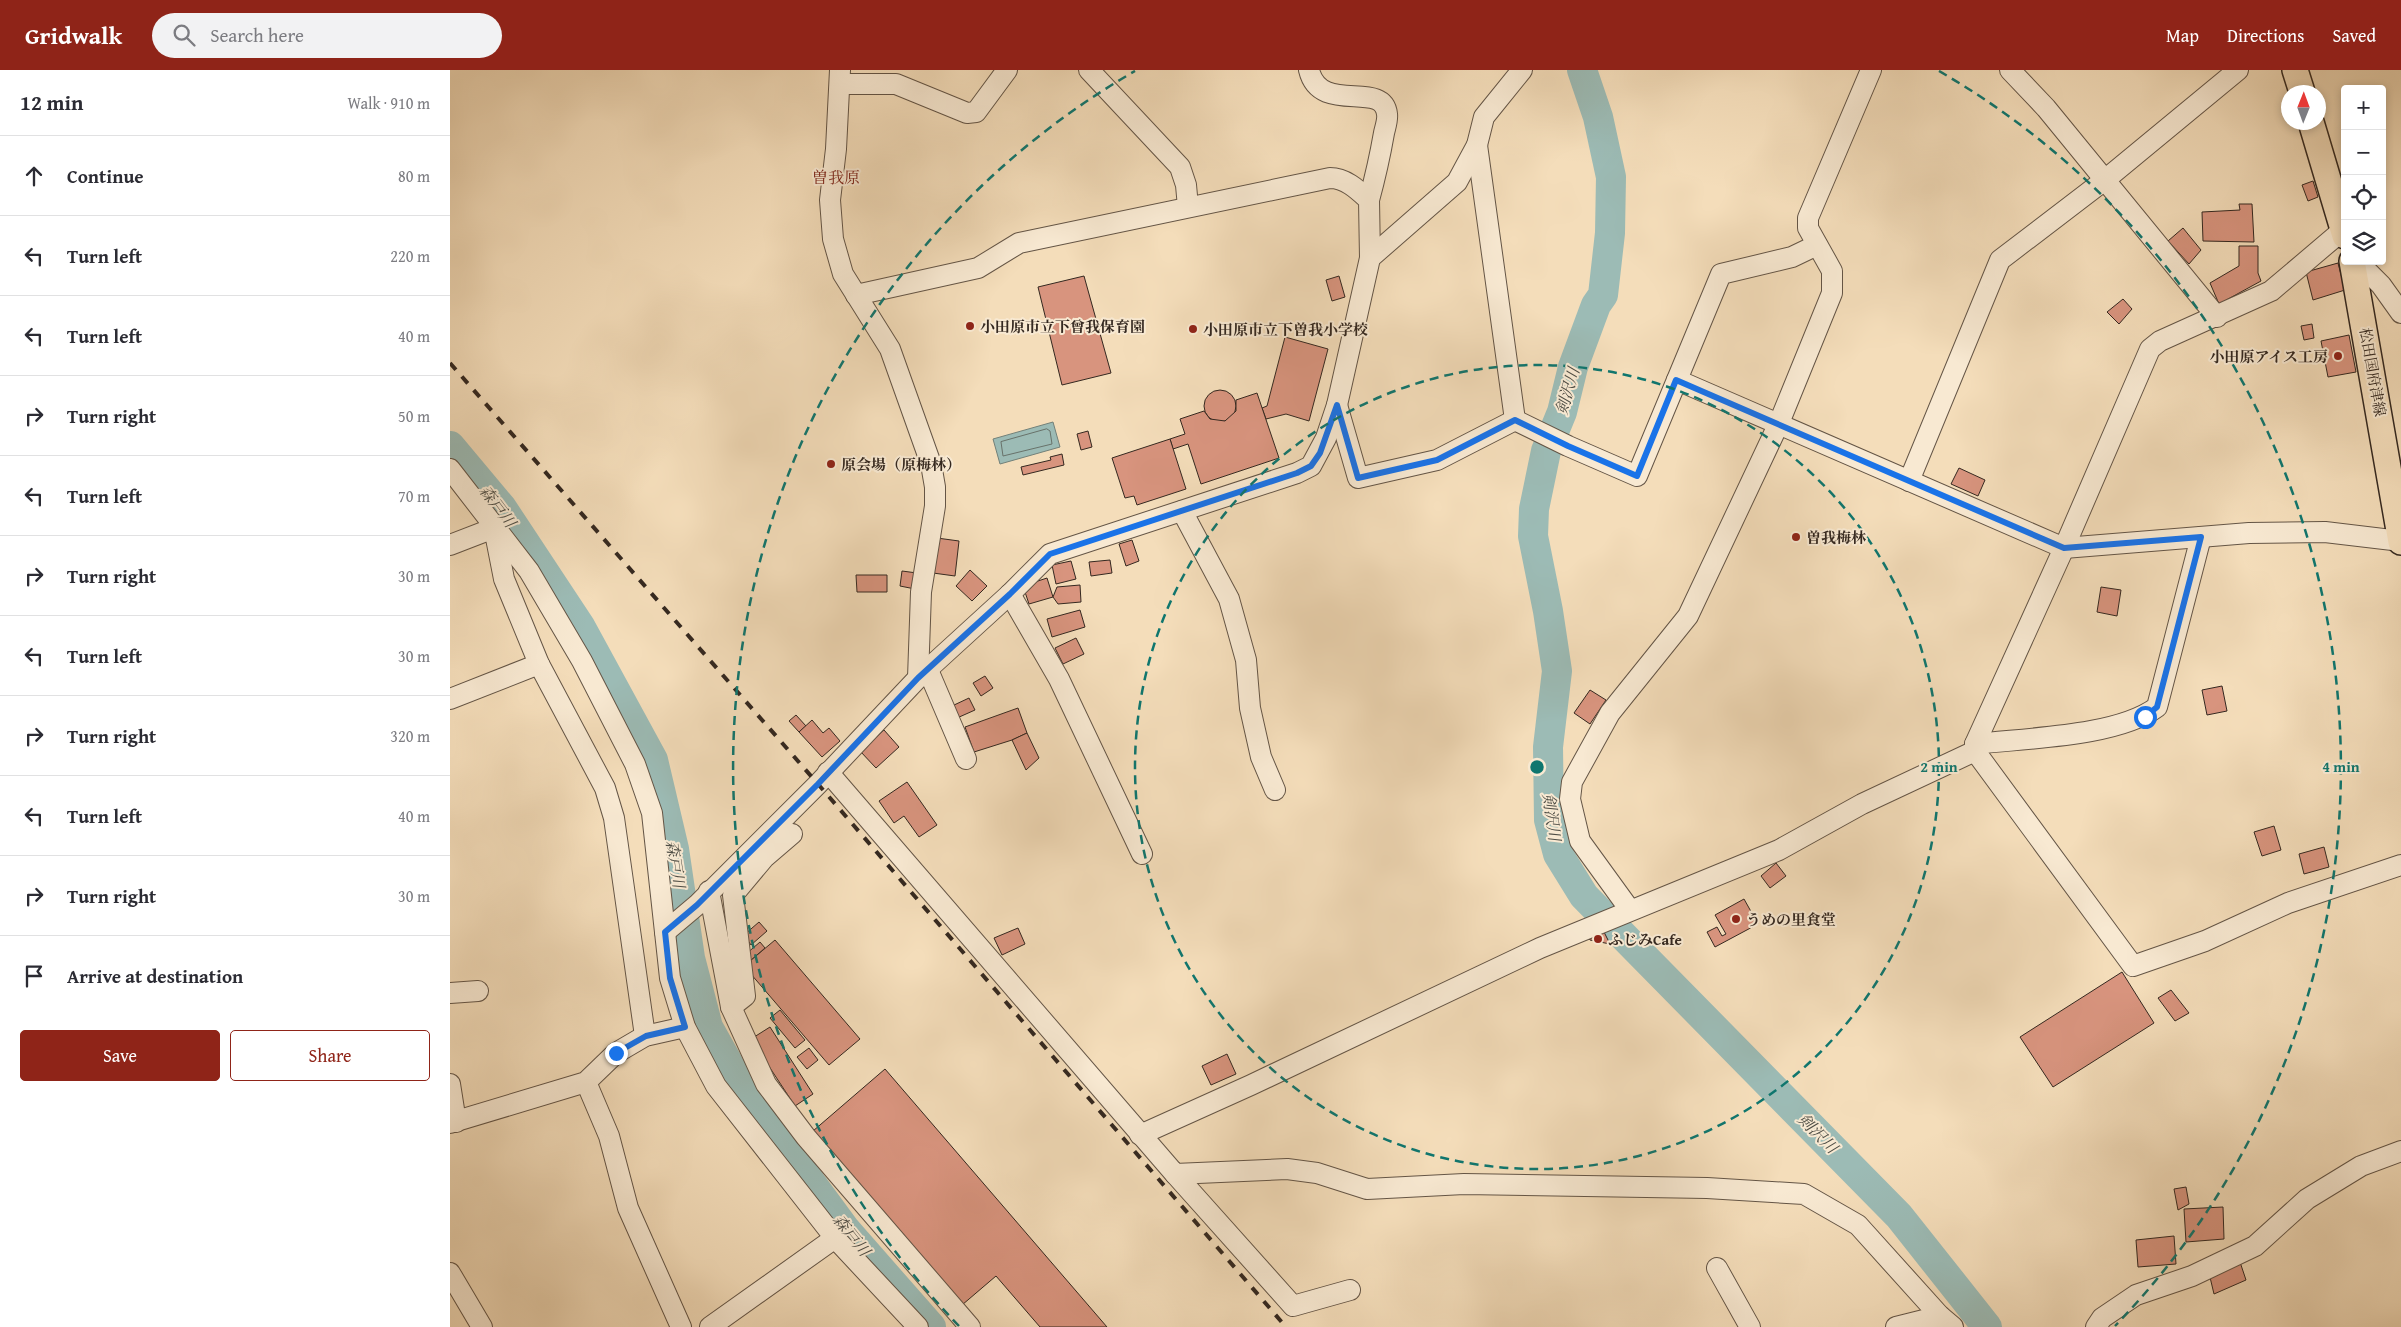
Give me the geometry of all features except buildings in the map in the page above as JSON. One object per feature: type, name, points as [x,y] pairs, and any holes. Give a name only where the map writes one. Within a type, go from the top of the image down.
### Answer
[{"type":"main road","points":[[2296,70],[2300,85]]},
{"type":"main road","points":[[2313,130],[2341,223]]},
{"type":"main road","name":"松田国府津線","points":[[2353,265],[2401,542]]},
{"type":"street","points":[[966,759],[923,674],[921,592],[935,506],[935,487],[931,464],[890,349],[843,274],[834,239],[830,200],[836,149],[840,77],[896,84],[967,113],[976,112],[1007,70]]},
{"type":"street","points":[[1089,70],[1180,167],[1186,185],[1188,207]]},
{"type":"street","points":[[665,932],[703,898],[923,674],[1010,594],[1050,554],[1297,473],[1311,466],[1320,453],[1337,405],[1370,258],[1369,200],[1380,155],[1387,114],[1382,104],[1372,98],[1326,94],[1317,88],[1309,70]]},
{"type":"street","points":[[1370,258],[1457,182],[1477,145],[1484,117],[1522,70]]},
{"type":"street","points":[[1626,912],[1580,841],[1570,799],[1572,782],[1610,713],[1688,616],[1779,423],[1832,293],[1832,271],[1808,228],[1809,213],[1872,70]]},
{"type":"street","points":[[2010,70],[2046,108],[2106,179],[2217,317]]},
{"type":"street","points":[[1909,481],[2000,260],[2106,179],[2238,70]]},
{"type":"street","points":[[1477,145],[1515,420]]},
{"type":"street","points":[[856,295],[978,268],[1019,243],[1330,178],[1339,178],[1356,188],[1369,200]]},
{"type":"street","points":[[1975,748],[2150,349],[2160,341],[2217,317],[2271,291],[2341,235]]},
{"type":"street","points":[[1515,420],[1568,446],[1637,476],[1721,274],[1792,257],[1817,245]]},
{"type":"street","points":[[2361,265],[2381,285],[2401,313]]},
{"type":"street","points":[[1676,380],[2064,548],[2249,533],[2325,532],[2401,542]]},
{"type":"street","points":[[1337,405],[1358,478],[1437,460],[1515,420]]},
{"type":"street","points":[[2393,492],[2401,462]]},
{"type":"street","points":[[450,469],[529,571],[582,662],[635,764],[652,813],[670,978],[685,1027],[716,1086],[833,1236],[918,1327]]},
{"type":"street","points":[[1182,511],[1229,599],[1246,660],[1250,708],[1261,757],[1275,790]]},
{"type":"street","points":[[450,545],[494,528]]},
{"type":"street","points":[[494,528],[504,579],[539,664],[605,788],[614,818],[646,1036]]},
{"type":"street","points":[[1140,1135],[1540,948],[1779,850],[1862,804],[1975,748],[2082,732],[2145,717],[2157,707],[2201,537]]},
{"type":"street","points":[[1010,594],[1059,679],[1142,854]]},
{"type":"street","points":[[450,699],[539,664]]},
{"type":"street","points":[[1975,748],[2133,966],[2206,941],[2288,903],[2401,865]]},
{"type":"street","points":[[828,772],[969,933],[1140,1135],[1293,1306],[1350,1290]]},
{"type":"street","points":[[731,1007],[745,996],[733,895],[764,858],[792,834]]},
{"type":"street","points":[[703,898],[731,1007],[766,1084],[806,1137],[970,1327]]},
{"type":"street","points":[[450,993],[478,991]]},
{"type":"street","points":[[450,1084],[453,1122],[586,1082],[616,1053],[646,1036],[685,1027]]},
{"type":"street","points":[[586,1082],[608,1136],[628,1208],[681,1327]]},
{"type":"street","points":[[2096,1327],[2102,1318],[2136,1295],[2192,1276],[2255,1246],[2306,1199],[2360,1166],[2401,1151]]},
{"type":"street","points":[[1175,1174],[1287,1169],[1317,1173],[1367,1189],[1464,1184],[1707,1188],[1804,1194],[1858,1225],[1946,1321]]},
{"type":"street","points":[[710,1327],[835,1238],[833,1236]]},
{"type":"street","points":[[1717,1268],[1750,1327]]},
{"type":"street","points":[[450,1273],[482,1327]]},
{"type":"street","points":[[888,1297],[903,1327]]},
{"type":"street","points":[[1896,1327],[1946,1321]]},
{"type":"water","points":[[1053,422],[1060,447],[1000,464],[993,439]]},
{"type":"waterway","name":"剣沢川","points":[[1582,70],[1598,117],[1611,177],[1610,233],[1603,295],[1596,305],[1573,367],[1562,412],[1546,451],[1534,509],[1533,536],[1548,611],[1557,671],[1548,747],[1549,820],[1558,854],[1584,896],[1899,1216],[1987,1327]]},
{"type":"waterway","name":"森戸川","points":[[450,446],[502,508],[580,626],[653,760],[674,849],[690,958],[708,1027],[745,1093],[845,1229],[931,1327]]},
{"type":"railway","points":[[450,363],[818,784],[1286,1327]]},
{"type":"place","name":"小田原市立下曾我保育園","points":[[970,326]]},
{"type":"place","name":"小田原市立下曽我小学校","points":[[1193,329]]},
{"type":"place","name":"小田原アイス工房","points":[[2338,356]]},
{"type":"place","name":"原会場（原梅林）","points":[[831,464]]},
{"type":"place","name":"曽我梅林","points":[[1796,537]]},
{"type":"place","name":"うめの里食堂","points":[[1736,919]]},
{"type":"place","name":"ふじみCafe","points":[[1598,939]]},
{"type":"district","name":"曽我原","points":[[836,177]]},
{"type":"route","points":[[616,1053],[646,1036],[685,1027],[670,978],[665,932],[697,905],[818,784],[918,678],[1010,594],[1050,554],[1297,473],[1311,466],[1320,453],[1337,405],[1358,478],[1437,460],[1515,420],[1568,446],[1637,476],[1676,380],[2064,548],[2201,537],[2157,707],[2145,717]]}]
